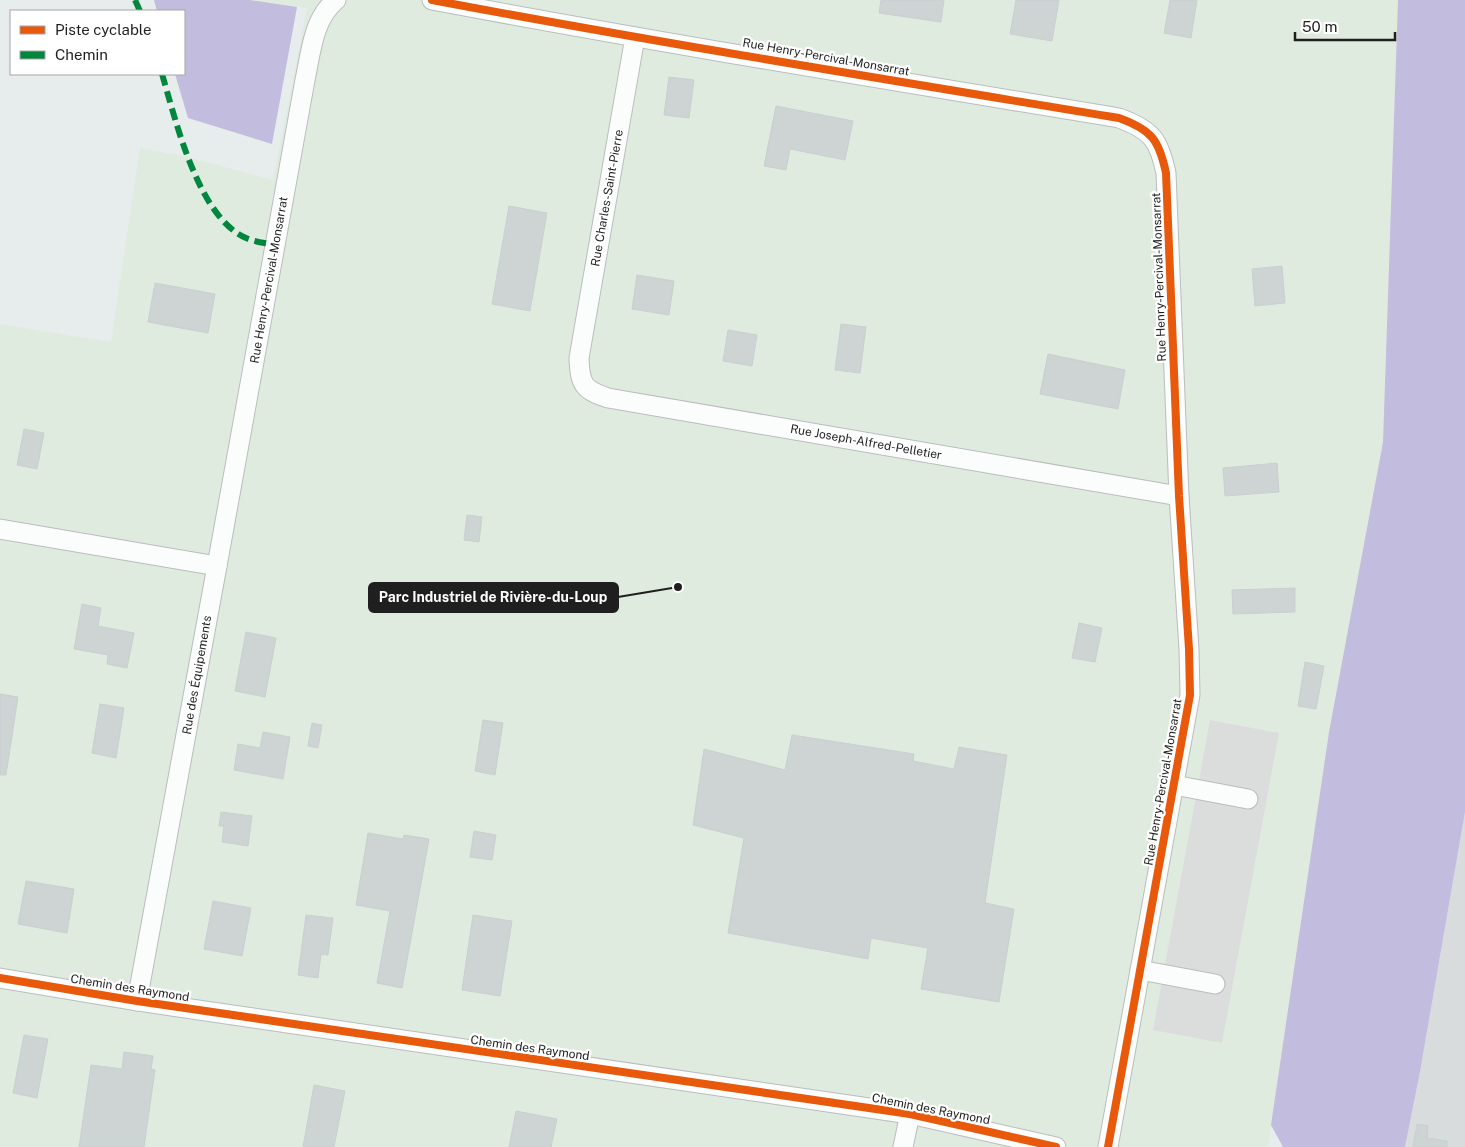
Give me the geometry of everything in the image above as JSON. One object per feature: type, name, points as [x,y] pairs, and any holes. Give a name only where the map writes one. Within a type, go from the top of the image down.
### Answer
[{"type":"street","name":"Rue Henry-Percival-Monsarrat","points":[[217,566],[305,80],[318,21],[336,0]]},
{"type":"street","name":"Rue Henry-Percival-Monsarrat","points":[[432,0],[635,37],[1119,118],[1137,125],[1152,136],[1161,152],[1166,173],[1179,496],[1189,649],[1190,695],[1108,1147]]},
{"type":"street","name":"Rue Charles-Saint-Pierre","points":[[579,358],[635,37]]},
{"type":"street","name":"Rue Joseph-Alfred-Pelletier","points":[[579,358],[580,376],[584,386],[594,394],[608,398],[1179,496]]},
{"type":"street","points":[[0,529],[217,566]]},
{"type":"street","name":"Rue des Équipements","points":[[137,1001],[217,566]]},
{"type":"street","points":[[1174,785],[1248,799]]},
{"type":"street","points":[[1140,970],[1215,984]]},
{"type":"street","name":"Chemin des Raymond","points":[[0,978],[137,1001],[910,1114],[1056,1147]]},
{"type":"street","points":[[903,1147],[910,1114]]},
{"type":"shaded area","points":[[154,0],[250,0],[297,7],[272,144],[188,118],[175,75],[185,75],[185,10],[157,10]]},
{"type":"shaded area","points":[[250,0],[1398,0],[1383,442],[1329,732],[1268,1147],[0,1147],[0,324],[111,342],[140,148],[188,157],[273,180],[307,8]]},
{"type":"shaded area","points":[[1398,0],[1465,0],[1465,812],[1420,1072],[1405,1147],[1283,1147],[1271,1125],[1329,732],[1383,442]]},
{"type":"shaded area","points":[[1210,720],[1279,733],[1222,1043],[1153,1030]]},
{"type":"shaded area","points":[[1465,812],[1465,1147],[1405,1147],[1420,1072]]},
{"type":"building","points":[[881,0],[944,0],[941,22],[879,13]]},
{"type":"building","points":[[1016,0],[1059,0],[1052,41],[1010,34]]},
{"type":"building","points":[[1170,0],[1197,0],[1191,38],[1164,33]]},
{"type":"building","points":[[669,77],[694,80],[689,118],[664,115]]},
{"type":"building","points":[[776,106],[853,121],[845,160],[790,149],[786,170],[764,166]]},
{"type":"building","points":[[509,206],[547,213],[530,311],[492,304]]},
{"type":"building","points":[[1282,266],[1285,303],[1255,306],[1252,269]]},
{"type":"building","points":[[637,275],[674,281],[669,315],[632,309]]},
{"type":"building","points":[[155,283],[215,294],[208,333],[148,322]]},
{"type":"building","points":[[841,324],[866,327],[860,373],[835,370]]},
{"type":"building","points":[[728,330],[757,335],[752,366],[723,361]]},
{"type":"building","points":[[1048,354],[1125,370],[1118,409],[1040,394]]},
{"type":"building","points":[[24,429],[44,433],[37,469],[17,465]]},
{"type":"building","points":[[1277,463],[1279,492],[1225,496],[1223,468]]},
{"type":"building","points":[[467,515],[482,517],[479,542],[464,540]]},
{"type":"building","points":[[1295,588],[1295,612],[1233,614],[1232,590]]},
{"type":"building","points":[[82,604],[101,608],[98,626],[134,633],[127,668],[107,664],[108,655],[74,649]]},
{"type":"building","points":[[1079,623],[1102,628],[1095,662],[1072,658]]},
{"type":"building","points":[[246,632],[276,638],[265,697],[235,691]]},
{"type":"building","points":[[1305,662],[1324,666],[1316,709],[1298,706]]},
{"type":"building","points":[[0,694],[18,697],[6,775],[0,775]]},
{"type":"building","points":[[100,704],[124,708],[116,758],[92,753]]},
{"type":"building","points":[[483,720],[503,723],[495,775],[475,771]]},
{"type":"building","points":[[312,723],[322,725],[318,748],[308,746]]},
{"type":"building","points":[[263,732],[290,737],[283,779],[234,770],[238,744],[260,748]]},
{"type":"building","points":[[792,735],[914,754],[913,761],[954,769],[959,747],[1007,755],[985,903],[1014,909],[999,1002],[921,989],[928,948],[871,938],[868,959],[728,933],[744,838],[693,825],[704,749],[785,770]]},
{"type":"building","points":[[221,812],[252,816],[248,846],[222,842],[224,826],[219,826]]},
{"type":"building","points":[[474,831],[496,835],[492,860],[470,857]]},
{"type":"building","points":[[368,833],[403,839],[404,835],[429,839],[402,988],[377,983],[390,911],[356,905]]},
{"type":"building","points":[[26,881],[74,889],[67,933],[18,924]]},
{"type":"building","points":[[213,901],[251,908],[242,956],[204,949]]},
{"type":"building","points":[[306,915],[333,918],[328,955],[321,954],[318,978],[298,975]]},
{"type":"building","points":[[473,915],[512,921],[500,996],[462,990]]},
{"type":"building","points":[[24,1035],[48,1039],[37,1098],[13,1093]]},
{"type":"building","points":[[124,1052],[153,1056],[151,1069],[155,1070],[144,1147],[79,1147],[91,1065],[122,1069]]},
{"type":"building","points":[[314,1085],[345,1091],[334,1147],[303,1147]]},
{"type":"building","points":[[516,1111],[557,1119],[551,1147],[509,1147]]},
{"type":"building","points":[[1417,1124],[1428,1126],[1427,1138],[1447,1141],[1447,1147],[1413,1147]]},
{"type":"marked path","points":[[135,0],[140,10]]},
{"type":"marked path","points":[[162,75],[191,166],[215,210],[229,227],[246,238],[276,245]]},
{"type":"cycle path","points":[[432,0],[689,46],[1119,118],[1147,132],[1157,144],[1166,173],[1179,496],[1189,649],[1190,695],[1108,1147]]},
{"type":"cycle path","points":[[0,978],[137,1001],[910,1114],[1056,1147]]},
{"type":"place","name":"Parc Industriel de Rivière-du-Loup","points":[[678,587]]}]
